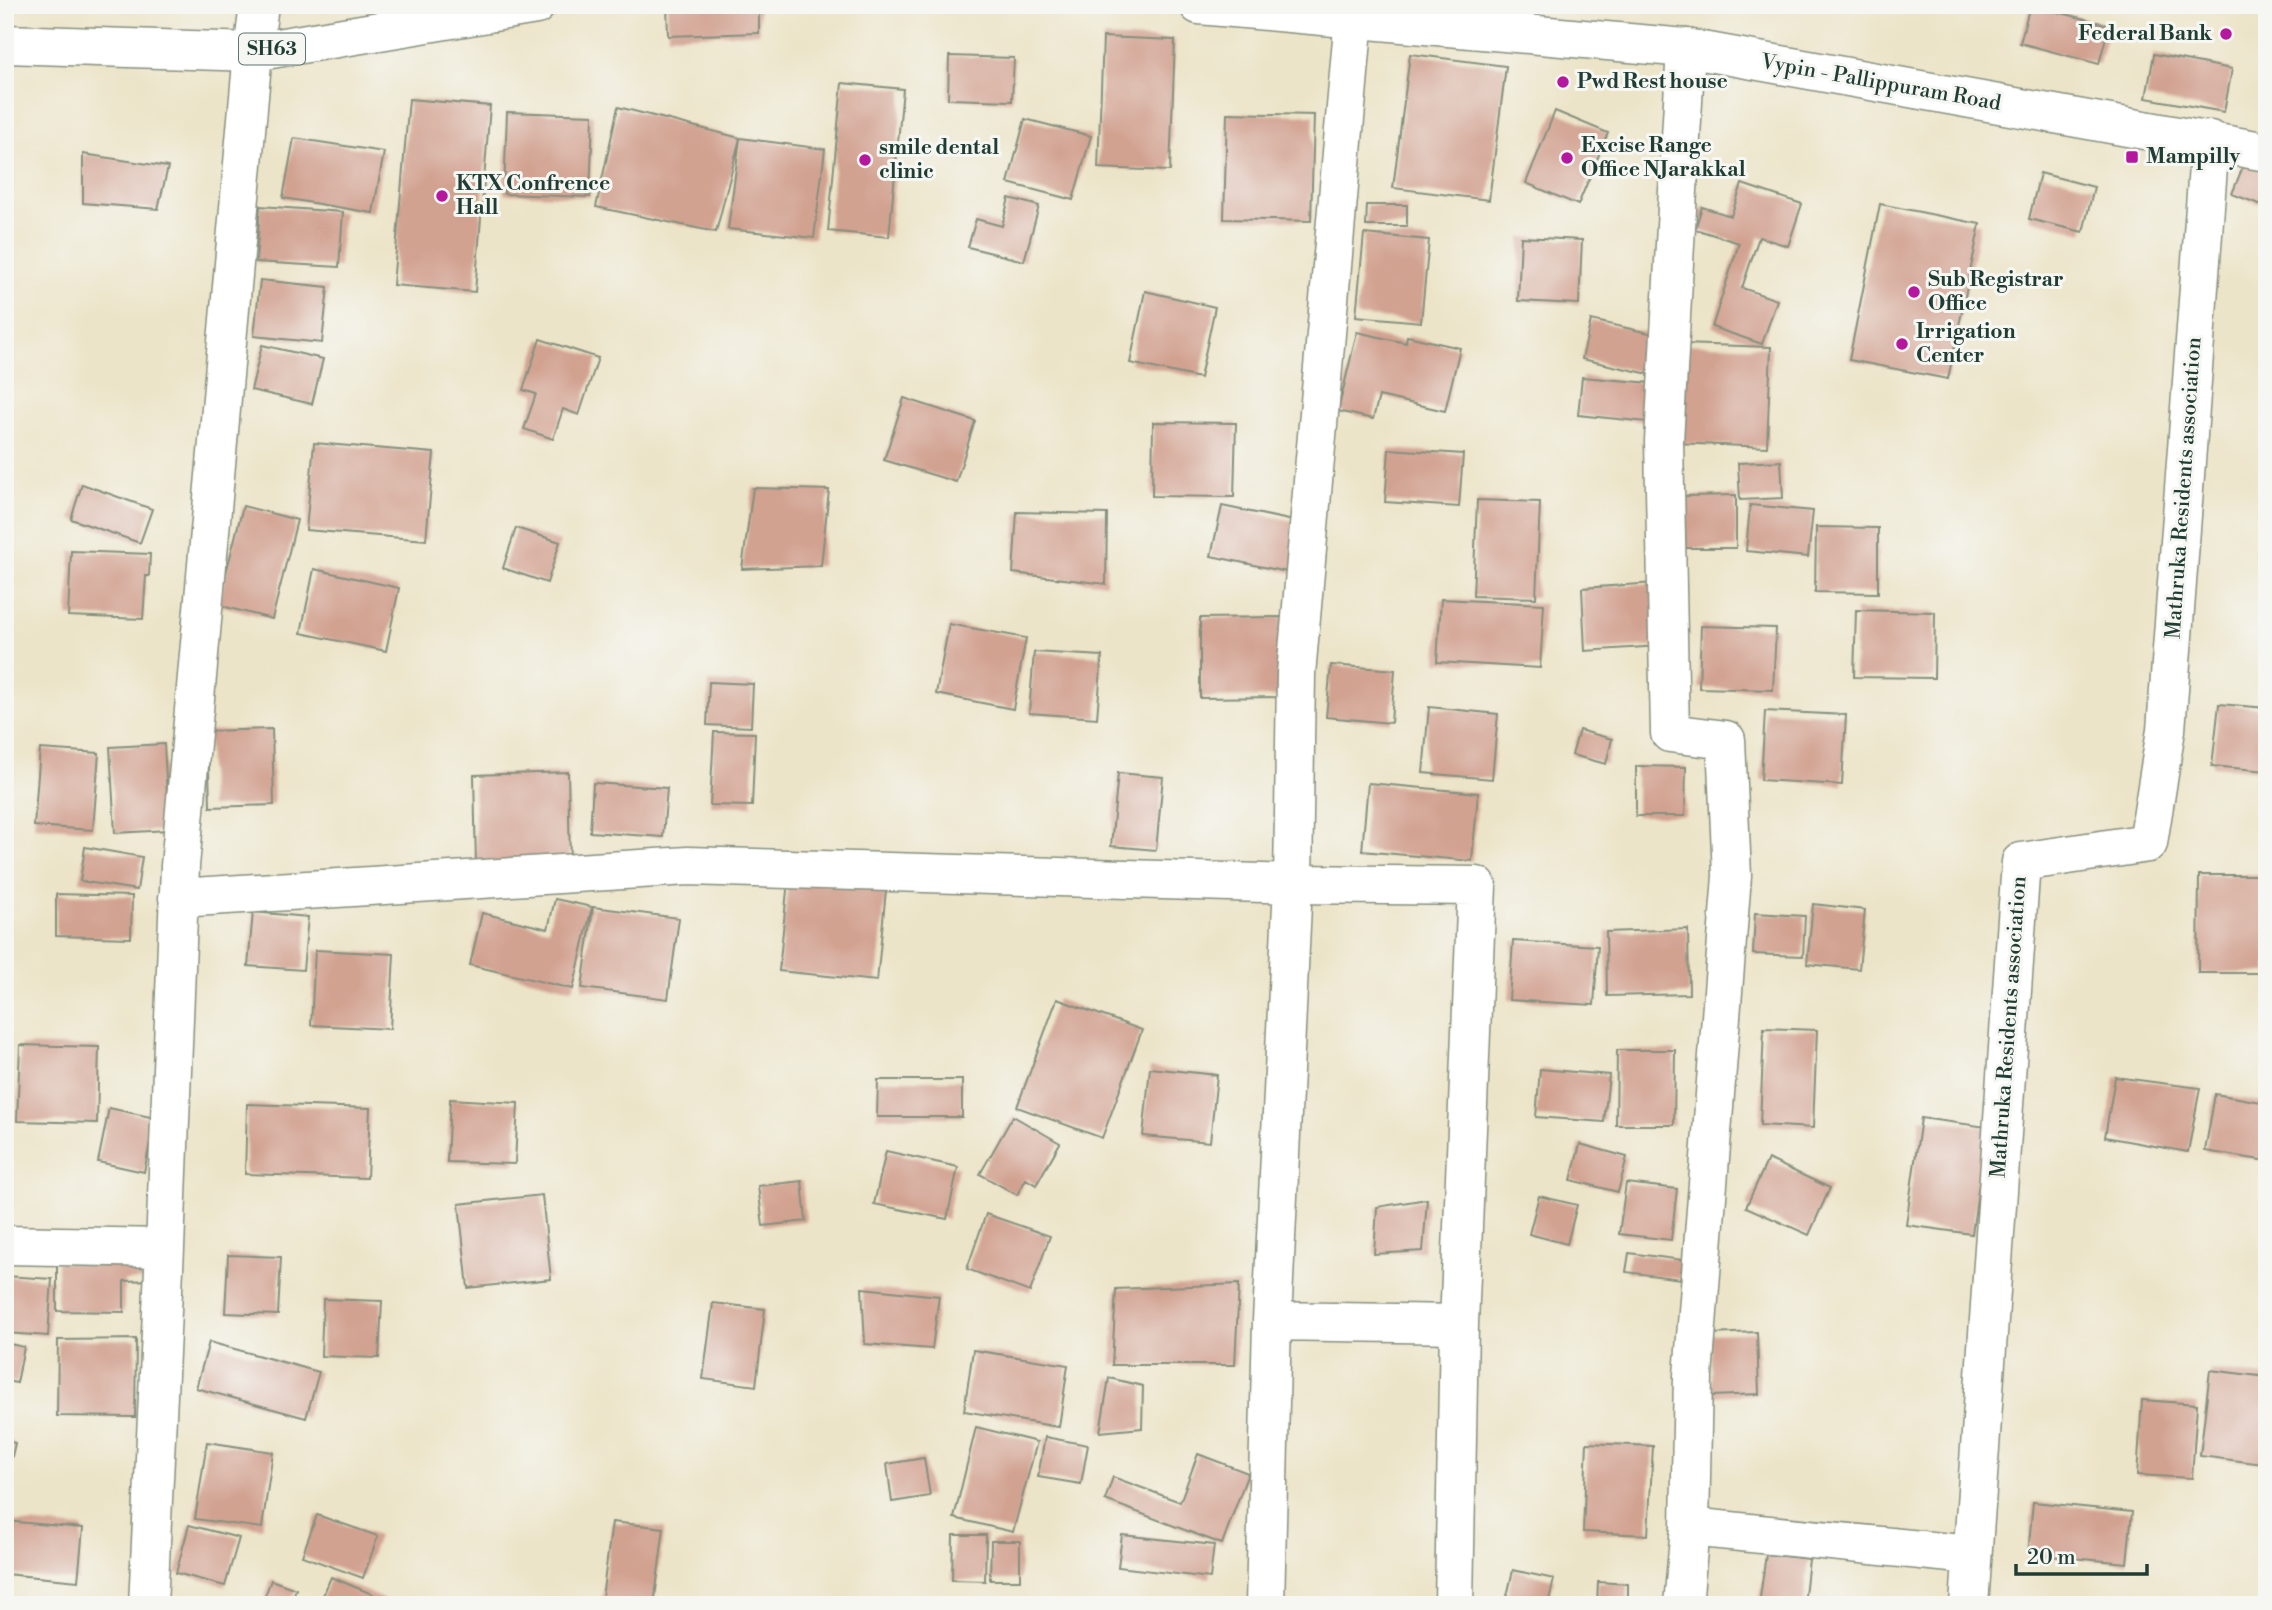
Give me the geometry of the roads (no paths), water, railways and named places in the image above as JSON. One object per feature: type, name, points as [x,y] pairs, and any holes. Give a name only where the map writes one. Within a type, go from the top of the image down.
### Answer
[{"type":"street","points":[[148,1605],[178,898],[259,5]]},
{"type":"street","name":"SH63","points":[[5,44],[253,52],[536,5]]},
{"type":"street","name":"Vypin - Pallippuram Road","points":[[1199,5],[1354,12],[1686,48],[2267,152]]},
{"type":"street","points":[[1265,1605],[1272,1321],[1293,884],[1296,674],[1354,12]]},
{"type":"street","points":[[1683,1605],[1690,1527],[1693,1376],[1732,876],[1726,740],[1670,733],[1664,441],[1686,48]]},
{"type":"street","name":"Mathruka Residents association","points":[[1969,1605],[2021,862],[2148,843],[2166,730],[2210,141]]},
{"type":"street","points":[[178,898],[688,866],[1477,887],[1459,1324],[1454,1605]]},
{"type":"street","points":[[5,1245],[165,1248]]},
{"type":"street","points":[[1272,1321],[1459,1324]]},
{"type":"street","points":[[1690,1527],[1971,1555]]},
{"type":"place","name":"Federal Bank","points":[[2226,34]]},
{"type":"place","name":"Pwd Rest house","points":[[1563,82]]},
{"type":"place","name":"Mampilly","points":[[2132,157]]},
{"type":"place","name":"Excise Range Office NJarakkal","points":[[1567,158]]},
{"type":"place","name":"smile dental clinic","points":[[865,160]]},
{"type":"place","name":"KTX Confrence Hall","points":[[442,196]]},
{"type":"place","name":"Sub Registrar Office","points":[[1914,292]]},
{"type":"place","name":"Irrigation Center","points":[[1902,344]]}]
